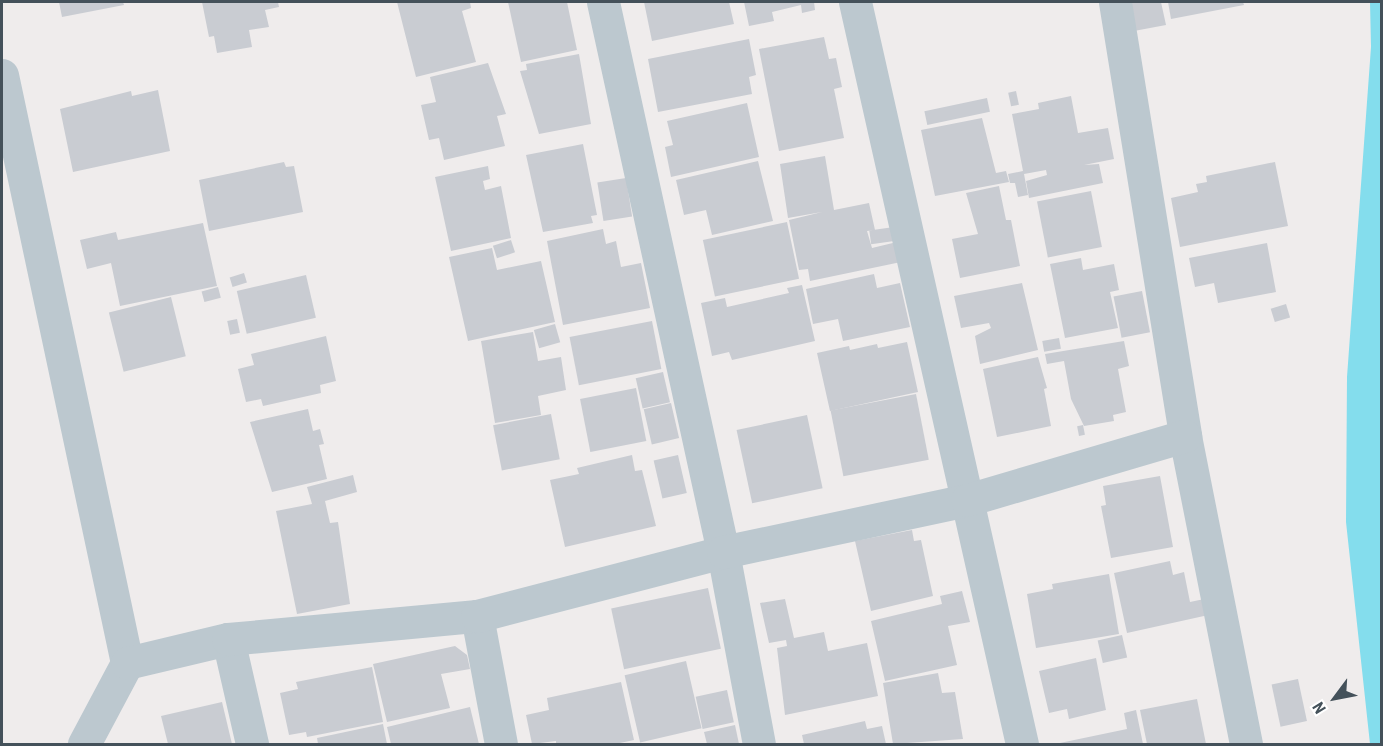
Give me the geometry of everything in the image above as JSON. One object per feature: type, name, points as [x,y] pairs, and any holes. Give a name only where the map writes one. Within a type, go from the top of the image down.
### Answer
[{"type":"street","points":[[603,2],[723,552],[759,744]]},
{"type":"street","points":[[855,2],[1022,744]]},
{"type":"street","points":[[1114,2],[1185,436],[1246,744]]},
{"type":"street","points":[[2,75],[127,663],[84,744]]},
{"type":"street","points":[[127,663],[228,639],[477,616],[723,552],[967,500],[1185,436]]},
{"type":"street","points":[[477,616],[501,744]]},
{"type":"street","points":[[228,639],[252,744]]},
{"type":"water","points":[[1370,2],[1382,2],[1381,744],[1370,744],[1346,522],[1347,377],[1371,47]]},
{"type":"building","points":[[59,2],[123,2],[124,5],[62,17]]},
{"type":"building","points":[[202,2],[278,2],[279,7],[265,10],[269,27],[249,30],[252,47],[217,53],[214,36],[209,37]]},
{"type":"building","points":[[397,2],[470,2],[471,8],[462,11],[476,62],[416,77]]},
{"type":"building","points":[[508,2],[567,2],[577,50],[521,62]]},
{"type":"building","points":[[644,2],[729,2],[734,24],[652,41]]},
{"type":"building","points":[[744,2],[814,2],[815,10],[802,13],[801,5],[772,12],[774,21],[749,26]]},
{"type":"building","points":[[1131,2],[1161,2],[1166,25],[1134,31]]},
{"type":"building","points":[[1168,2],[1243,2],[1244,5],[1171,19]]},
{"type":"building","points":[[824,37],[829,59],[836,58],[842,87],[834,89],[844,138],[779,151],[759,49]]},
{"type":"building","points":[[749,39],[756,75],[749,77],[752,94],[658,112],[648,59]]},
{"type":"building","points":[[579,54],[591,124],[539,134],[520,71],[527,70],[526,64]]},
{"type":"building","points":[[488,63],[506,114],[497,116],[505,146],[444,160],[439,138],[429,140],[421,105],[436,102],[430,77]]},
{"type":"building","points":[[158,90],[170,151],[73,172],[60,109],[131,91],[132,96]]},
{"type":"building","points":[[1016,91],[1019,105],[1011,106],[1008,93]]},
{"type":"building","points":[[1071,96],[1078,133],[1108,128],[1114,159],[1084,165],[1099,164],[1103,183],[1029,198],[1026,181],[1047,175],[1046,170],[1024,174],[1028,195],[1018,197],[1015,183],[1010,183],[1008,174],[1023,171],[1012,114],[1039,109],[1038,103]]},
{"type":"building","points":[[987,98],[990,112],[927,125],[924,111]]},
{"type":"building","points":[[747,103],[759,157],[671,177],[665,147],[673,145],[667,121]]},
{"type":"building","points":[[982,118],[996,173],[1006,171],[1009,182],[935,196],[921,130]]},
{"type":"building","points":[[583,144],[597,215],[591,216],[593,223],[543,232],[526,155]]},
{"type":"building","points":[[825,156],[834,210],[869,203],[875,230],[867,231],[872,248],[897,242],[901,262],[810,281],[808,269],[799,270],[789,220],[822,212],[788,218],[780,164]]},
{"type":"building","points":[[758,161],[773,221],[712,235],[706,210],[684,215],[676,180]]},
{"type":"building","points":[[284,162],[286,167],[294,166],[303,212],[209,231],[199,180]]},
{"type":"building","points":[[1275,162],[1288,226],[1180,247],[1171,198],[1198,192],[1196,184],[1207,182],[1206,176]]},
{"type":"building","points":[[488,166],[490,179],[483,181],[485,190],[501,186],[511,238],[451,251],[435,177]]},
{"type":"building","points":[[626,178],[632,217],[603,221],[597,183]]},
{"type":"building","points":[[999,186],[1006,220],[1011,220],[1020,266],[960,278],[952,239],[978,234],[966,193]]},
{"type":"building","points":[[1091,191],[1102,247],[1048,257],[1037,201]]},
{"type":"building","points":[[787,222],[799,279],[715,297],[703,240]]},
{"type":"building","points":[[203,223],[217,286],[120,306],[111,263],[87,269],[80,240],[116,232],[118,240]]},
{"type":"building","points":[[894,227],[896,241],[871,244],[869,230]]},
{"type":"building","points":[[603,229],[606,244],[616,241],[621,267],[641,263],[650,308],[563,325],[547,241]]},
{"type":"building","points":[[511,240],[515,252],[497,258],[493,246]]},
{"type":"building","points":[[1267,243],[1276,292],[1218,303],[1214,283],[1195,287],[1189,258]]},
{"type":"building","points":[[492,248],[497,270],[541,261],[555,322],[468,341],[449,257]]},
{"type":"building","points":[[1081,258],[1083,270],[1114,264],[1119,290],[1110,292],[1118,328],[1065,338],[1050,264]]},
{"type":"building","points":[[244,273],[247,283],[233,287],[230,277]]},
{"type":"building","points":[[874,274],[877,288],[900,283],[910,327],[843,341],[838,319],[813,324],[806,289]]},
{"type":"building","points":[[306,275],[316,318],[247,334],[237,291]]},
{"type":"building","points":[[1022,283],[1038,350],[980,364],[975,336],[991,328],[989,323],[961,328],[954,296]]},
{"type":"building","points":[[802,285],[815,341],[732,360],[729,352],[712,356],[701,303],[725,298],[727,307],[789,293],[787,288]]},
{"type":"building","points":[[218,287],[221,298],[204,302],[202,291]]},
{"type":"building","points":[[1142,291],[1150,332],[1122,338],[1114,297]]},
{"type":"building","points":[[171,297],[186,356],[124,372],[109,312]]},
{"type":"building","points":[[1286,304],[1290,317],[1275,322],[1271,309]]},
{"type":"building","points":[[237,319],[240,333],[230,335],[227,321]]},
{"type":"building","points":[[652,321],[661,369],[579,385],[570,337]]},
{"type":"building","points":[[555,324],[560,342],[539,348],[534,330]]},
{"type":"building","points":[[533,332],[538,361],[561,357],[566,390],[538,396],[541,415],[495,423],[481,341]]},
{"type":"building","points":[[326,336],[336,381],[320,385],[321,393],[263,406],[261,399],[246,402],[238,369],[254,365],[251,354]]},
{"type":"building","points":[[1059,338],[1061,349],[1044,352],[1042,341]]},
{"type":"building","points":[[1124,341],[1129,366],[1118,369],[1126,412],[1113,415],[1114,421],[1084,426],[1071,399],[1064,361],[1047,364],[1045,354]]},
{"type":"building","points":[[907,342],[918,392],[830,411],[817,353],[849,346],[850,350],[877,344],[878,348]]},
{"type":"building","points":[[1038,357],[1047,388],[1044,389],[1051,426],[997,437],[983,369]]},
{"type":"building","points":[[663,372],[670,402],[643,409],[636,378]]},
{"type":"building","points":[[636,388],[646,441],[590,452],[580,399]]},
{"type":"building","points":[[916,394],[929,460],[843,476],[831,411]]},
{"type":"building","points":[[671,403],[679,438],[652,444],[644,409]]},
{"type":"building","points":[[308,409],[313,431],[320,429],[324,444],[319,445],[327,479],[272,492],[250,422]]},
{"type":"building","points":[[551,414],[560,459],[502,470],[493,425]]},
{"type":"building","points":[[807,415],[823,488],[752,503],[737,430]]},
{"type":"building","points":[[1083,425],[1085,435],[1079,436],[1077,426]]},
{"type":"building","points":[[632,455],[635,471],[642,470],[656,526],[565,547],[550,480],[579,474],[577,468]]},
{"type":"building","points":[[678,455],[687,493],[662,499],[654,461]]},
{"type":"building","points":[[353,475],[357,492],[325,501],[330,523],[338,522],[350,604],[297,614],[276,511],[312,504],[307,487]]},
{"type":"building","points":[[1160,476],[1173,547],[1111,558],[1101,506],[1106,505],[1103,486]]},
{"type":"building","points":[[912,530],[914,541],[921,540],[933,596],[871,611],[855,541]]},
{"type":"building","points":[[1170,561],[1173,575],[1184,572],[1190,602],[1209,598],[1213,614],[1127,633],[1114,573]]},
{"type":"building","points":[[1109,574],[1119,634],[1036,648],[1027,594],[1053,589],[1052,584]]},
{"type":"building","points":[[708,588],[721,649],[624,669],[611,609]]},
{"type":"building","points":[[962,591],[970,622],[948,626],[957,665],[885,681],[871,621],[942,604],[940,596]]},
{"type":"building","points":[[785,599],[794,638],[824,632],[828,651],[867,643],[878,696],[785,715],[777,648],[787,646],[786,640],[769,643],[760,603]]},
{"type":"building","points":[[1122,635],[1127,657],[1103,663],[1098,641]]},
{"type":"building","points":[[455,646],[467,655],[470,669],[441,674],[450,708],[387,722],[373,664]]},
{"type":"building","points":[[1096,658],[1106,710],[1069,719],[1067,709],[1049,713],[1039,671]]},
{"type":"building","points":[[686,661],[702,728],[640,742],[625,675]]},
{"type":"building","points":[[372,667],[383,722],[307,737],[306,732],[289,735],[280,693],[298,689],[296,682]]},
{"type":"building","points":[[938,673],[942,693],[955,692],[963,739],[893,744],[883,683]]},
{"type":"building","points":[[1298,679],[1307,721],[1281,727],[1272,685]]},
{"type":"building","points":[[621,682],[634,740],[615,744],[556,744],[556,741],[532,744],[526,715],[549,710],[547,698]]},
{"type":"building","points":[[727,690],[734,722],[703,729],[696,697]]},
{"type":"building","points":[[1197,699],[1206,744],[1147,744],[1140,710]]},
{"type":"building","points":[[222,702],[232,744],[168,744],[161,716]]},
{"type":"building","points":[[470,707],[479,744],[391,744],[387,727]]},
{"type":"building","points":[[1136,710],[1143,744],[1055,744],[1127,729],[1124,713]]},
{"type":"building","points":[[865,721],[867,729],[882,726],[886,744],[804,744],[802,735]]},
{"type":"building","points":[[383,724],[387,744],[318,744],[317,738]]},
{"type":"building","points":[[735,725],[739,744],[707,744],[704,732]]}]
